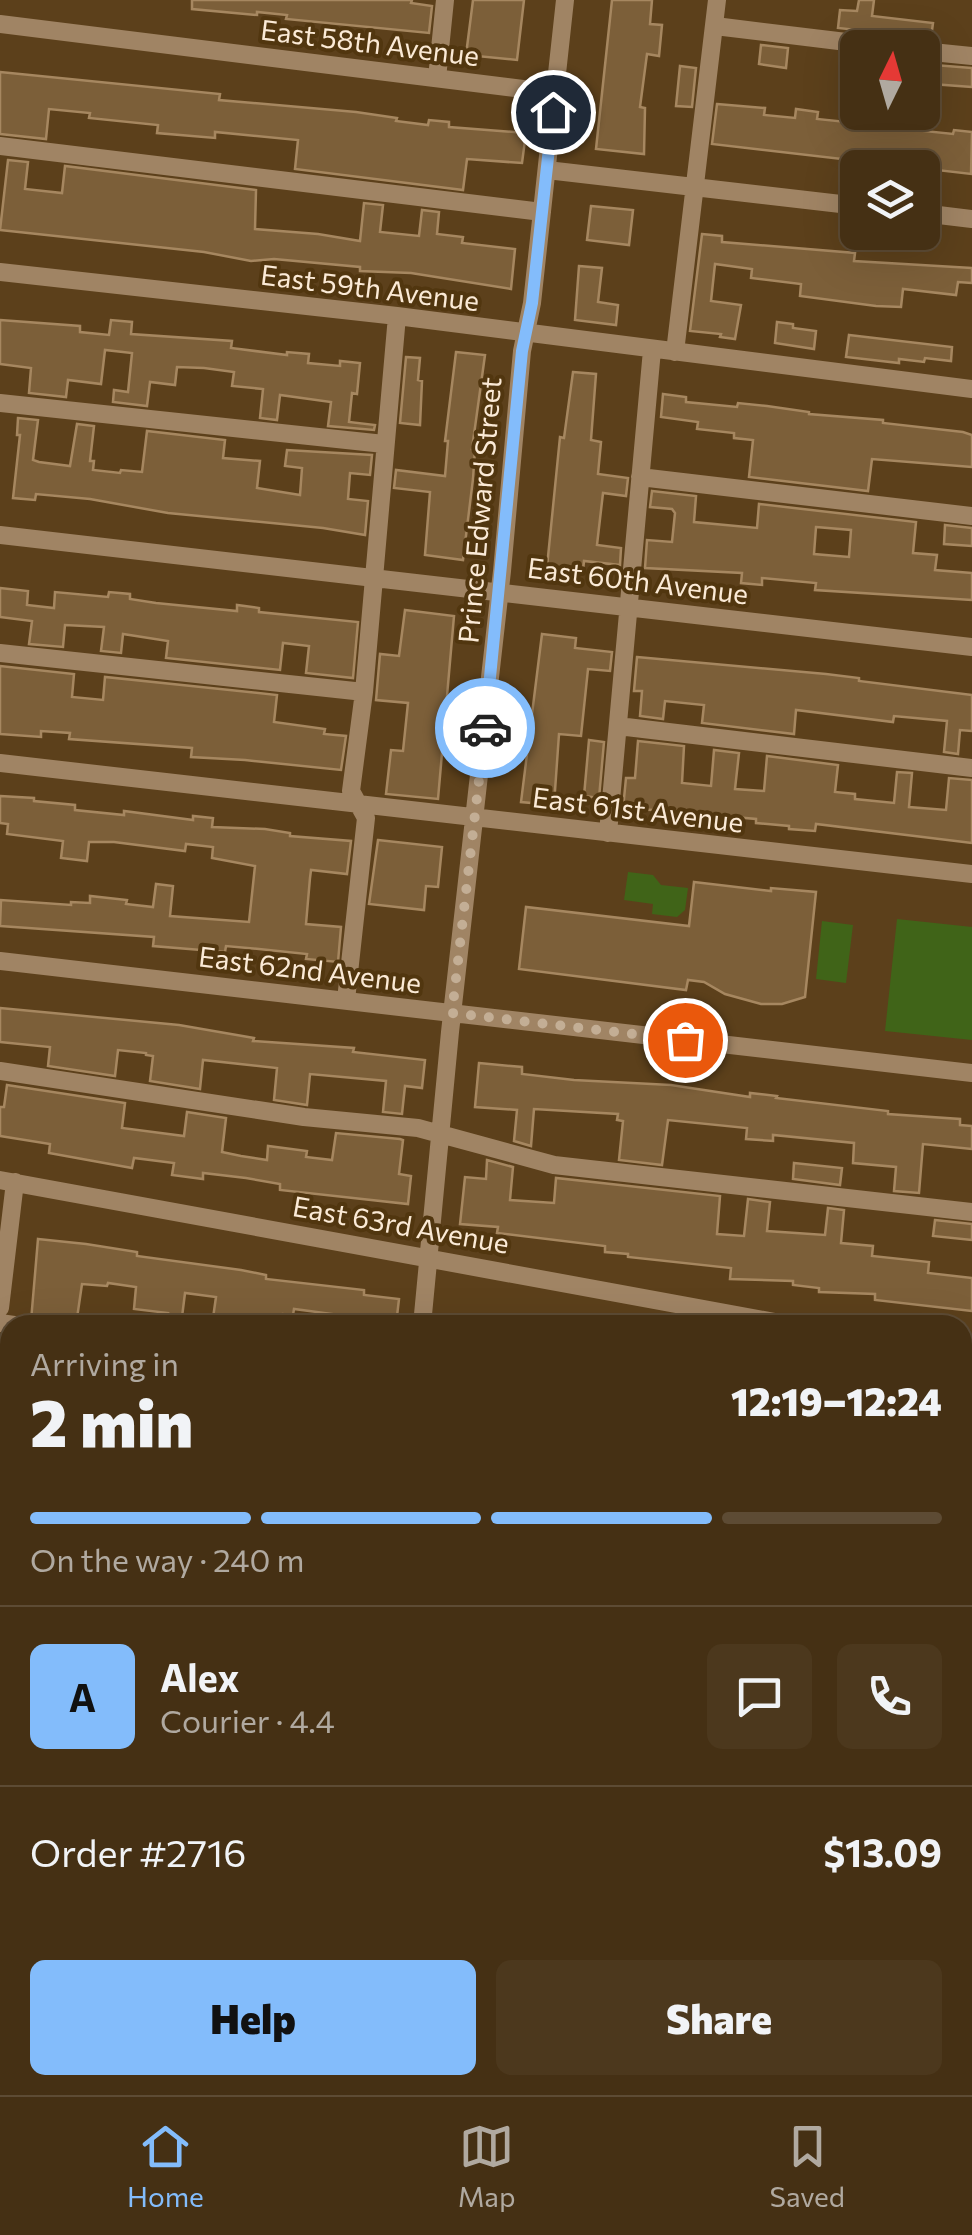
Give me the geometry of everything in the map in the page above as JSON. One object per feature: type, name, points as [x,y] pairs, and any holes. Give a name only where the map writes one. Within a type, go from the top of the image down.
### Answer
[{"type":"street","points":[[437,78],[445,0]]},
{"type":"street","name":"Prince Edward Street","points":[[423,1315],[452,1013],[565,0]]},
{"type":"street","points":[[675,352],[718,0]]},
{"type":"street","name":"East 58th Avenue","points":[[0,24],[555,94]]},
{"type":"street","points":[[714,26],[840,41]]},
{"type":"street","points":[[940,52],[972,56]]},
{"type":"street","points":[[0,146],[542,212]]},
{"type":"street","points":[[548,170],[840,204]]},
{"type":"street","points":[[940,215],[972,219]]},
{"type":"street","name":"East 59th Avenue","points":[[0,272],[397,316],[972,389]]},
{"type":"street","points":[[346,1000],[366,818],[351,791],[364,692],[397,316]]},
{"type":"street","points":[[608,833],[652,350]]},
{"type":"street","points":[[0,403],[384,444]]},
{"type":"street","points":[[640,477],[972,516]]},
{"type":"street","name":"East 60th Avenue","points":[[0,534],[972,647]]},
{"type":"street","points":[[0,653],[364,692]]},
{"type":"street","points":[[618,726],[972,768]]},
{"type":"street","name":"East 61st Avenue","points":[[0,762],[972,874]]},
{"type":"street","name":"East 62nd Avenue","points":[[0,961],[972,1074]]},
{"type":"street","points":[[0,1071],[440,1134],[554,1164],[972,1212]]},
{"type":"street","points":[[0,1308],[7,1181]]},
{"type":"street","name":"East 63rd Avenue","points":[[7,1181],[738,1315]]},
{"type":"green space","points":[[628,872],[653,875],[661,885],[688,888],[685,910],[677,917],[652,914],[653,904],[624,900]]},
{"type":"green space","points":[[897,919],[972,927],[972,1040],[885,1031]]},
{"type":"green space","points":[[822,921],[853,925],[846,983],[816,979]]},
{"type":"building","points":[[192,0],[412,0],[411,3],[432,6],[429,33],[286,19],[287,15],[192,9]]},
{"type":"building","points":[[473,0],[524,0],[517,60],[466,55]]},
{"type":"building","points":[[612,0],[652,0],[650,24],[662,25],[659,56],[647,54],[640,107],[645,108],[644,154],[596,149]]},
{"type":"building","points":[[859,0],[874,0],[872,16],[933,23],[932,30],[838,28],[840,10],[857,11]]},
{"type":"building","points":[[761,45],[788,48],[786,68],[759,64]]},
{"type":"building","points":[[940,65],[972,68],[972,87],[940,85]]},
{"type":"building","points":[[680,66],[696,68],[692,107],[676,106]]},
{"type":"building","points":[[0,72],[220,94],[219,100],[526,133],[522,163],[467,159],[463,190],[295,169],[298,140],[215,132],[215,138],[157,133],[158,125],[89,118],[90,113],[49,109],[46,139],[0,134]]},
{"type":"building","points":[[717,104],[765,108],[764,115],[795,118],[796,109],[818,112],[817,119],[840,121],[840,130],[972,132],[971,174],[940,170],[940,150],[840,150],[840,159],[712,144]]},
{"type":"building","points":[[8,160],[28,162],[25,189],[62,193],[65,166],[256,190],[255,229],[360,241],[364,203],[383,205],[380,232],[419,236],[422,210],[439,212],[437,234],[463,237],[462,243],[515,249],[511,289],[411,273],[360,271],[360,267],[274,259],[251,261],[204,252],[0,230]]},
{"type":"building","points":[[591,206],[633,210],[629,245],[587,240]]},
{"type":"building","points":[[702,234],[722,236],[722,242],[855,253],[854,261],[972,268],[972,283],[958,282],[956,295],[903,289],[901,307],[876,306],[800,296],[801,284],[751,278],[752,269],[715,264],[711,301],[741,305],[735,339],[720,337],[721,334],[690,331]]},
{"type":"building","points":[[579,266],[602,268],[598,302],[618,305],[616,325],[575,320]]},
{"type":"building","points":[[0,320],[80,326],[80,332],[109,335],[111,320],[132,322],[131,334],[232,341],[231,348],[309,354],[308,363],[360,363],[349,422],[375,425],[374,430],[328,426],[331,402],[280,395],[277,420],[260,418],[263,389],[232,386],[234,372],[204,368],[177,367],[175,385],[150,382],[147,406],[113,402],[114,390],[128,392],[132,353],[105,350],[101,384],[68,380],[66,397],[29,393],[31,368],[0,364]]},
{"type":"building","points":[[777,322],[816,331],[814,349],[775,343]]},
{"type":"building","points":[[849,335],[952,347],[951,361],[899,359],[899,363],[846,357]]},
{"type":"building","points":[[456,352],[485,355],[463,560],[425,555],[430,492],[394,488],[396,470],[445,476],[445,441]]},
{"type":"building","points":[[406,357],[420,358],[420,425],[400,423]]},
{"type":"building","points":[[573,372],[596,374],[591,440],[601,442],[598,474],[628,478],[626,496],[603,493],[597,545],[621,548],[620,565],[584,561],[583,571],[547,567],[560,437],[564,438]]},
{"type":"building","points":[[663,394],[686,397],[686,402],[767,406],[963,432],[972,435],[972,467],[872,459],[868,491],[749,477],[753,440],[734,438],[734,433],[697,429],[698,422],[661,417]]},
{"type":"building","points":[[18,418],[38,420],[33,460],[39,462],[70,466],[77,424],[94,426],[90,461],[94,461],[93,470],[120,473],[142,472],[147,431],[225,440],[223,458],[260,461],[257,488],[300,495],[302,468],[285,466],[287,450],[372,455],[370,475],[350,473],[348,499],[368,501],[365,535],[168,513],[90,499],[36,494],[35,500],[13,498],[20,435]]},
{"type":"building","points":[[652,491],[696,496],[694,522],[757,528],[759,504],[916,522],[913,553],[937,555],[935,570],[972,573],[972,600],[815,590],[816,583],[762,578],[762,585],[741,583],[742,573],[645,568],[647,540],[672,542],[675,513],[672,509],[650,507]],"holes":[[[816,527],[851,530],[849,557],[814,554]]]},
{"type":"building","points":[[945,525],[972,528],[972,546],[944,544]]},
{"type":"building","points":[[0,588],[28,591],[27,605],[54,608],[55,592],[108,597],[109,592],[156,603],[237,611],[237,605],[259,608],[259,612],[358,622],[353,678],[306,673],[309,646],[283,643],[280,670],[166,658],[168,641],[123,634],[121,653],[101,651],[104,627],[65,625],[63,647],[29,644],[32,621],[0,617]]},
{"type":"building","points":[[405,610],[454,616],[438,799],[386,794],[391,750],[403,751],[408,703],[376,700],[380,654],[399,656]]},
{"type":"building","points":[[542,634],[576,638],[575,648],[612,652],[610,671],[588,669],[581,736],[559,734],[554,805],[521,802]]},
{"type":"building","points":[[637,657],[826,674],[972,695],[972,731],[960,730],[958,754],[944,752],[947,721],[894,716],[893,722],[796,710],[794,734],[702,723],[704,705],[665,701],[663,719],[640,716],[642,691],[634,691]]},
{"type":"building","points":[[0,666],[74,674],[72,697],[103,700],[105,677],[277,695],[274,722],[346,736],[341,770],[191,757],[192,748],[69,739],[70,733],[41,731],[41,737],[0,734]]},
{"type":"building","points":[[589,740],[604,742],[599,798],[584,796]]},
{"type":"building","points":[[638,741],[684,746],[682,783],[711,786],[714,750],[739,753],[735,789],[764,791],[767,756],[838,765],[835,792],[855,794],[855,799],[894,803],[897,772],[912,773],[909,807],[946,810],[949,778],[972,780],[972,843],[816,824],[815,831],[789,829],[756,823],[756,819],[688,811],[623,809],[626,778],[635,778]]},
{"type":"building","points":[[0,796],[75,805],[75,810],[124,815],[124,811],[193,820],[193,816],[213,818],[212,827],[265,829],[290,836],[351,841],[347,874],[311,870],[310,878],[306,924],[341,927],[338,962],[306,959],[307,954],[226,946],[225,952],[153,946],[154,937],[0,926],[1,900],[71,905],[90,903],[90,896],[153,907],[156,884],[173,886],[170,916],[249,922],[255,866],[212,858],[213,847],[186,844],[185,851],[89,842],[87,861],[61,858],[63,841],[7,834],[8,824],[0,823]]},
{"type":"building","points":[[378,840],[442,847],[438,887],[426,886],[424,910],[369,904]]},
{"type":"building","points":[[694,882],[816,892],[805,997],[782,1004],[761,1004],[725,994],[704,982],[688,980],[686,990],[519,969],[526,907],[689,926]]},
{"type":"building","points":[[0,1008],[179,1025],[254,1038],[253,1041],[354,1048],[353,1052],[425,1060],[422,1088],[405,1086],[402,1114],[383,1112],[386,1081],[310,1074],[307,1105],[274,1100],[277,1068],[203,1060],[200,1089],[150,1081],[153,1056],[146,1053],[118,1050],[115,1076],[48,1066],[50,1047],[0,1042]]},
{"type":"building","points":[[479,1063],[522,1067],[522,1074],[671,1085],[750,1097],[750,1093],[888,1114],[960,1119],[960,1125],[972,1126],[972,1149],[923,1144],[919,1193],[894,1191],[896,1167],[853,1163],[854,1143],[773,1135],[773,1141],[746,1139],[747,1128],[668,1120],[662,1165],[619,1160],[623,1121],[617,1120],[618,1114],[534,1109],[531,1146],[514,1141],[517,1110],[475,1107]]},
{"type":"building","points":[[7,1085],[125,1103],[122,1128],[184,1136],[187,1112],[226,1118],[222,1152],[267,1160],[268,1146],[307,1151],[306,1157],[332,1160],[336,1133],[400,1139],[403,1140],[399,1174],[411,1176],[408,1204],[280,1190],[280,1184],[246,1178],[203,1173],[203,1179],[172,1175],[174,1163],[134,1158],[132,1168],[49,1153],[50,1144],[0,1136],[0,1107],[4,1107]]},
{"type":"building","points":[[487,1160],[513,1167],[510,1200],[554,1203],[556,1178],[720,1196],[717,1234],[744,1236],[748,1199],[770,1202],[767,1231],[825,1235],[828,1208],[844,1210],[841,1243],[873,1246],[872,1256],[929,1262],[928,1273],[972,1278],[972,1311],[875,1300],[875,1294],[819,1292],[819,1288],[793,1285],[793,1281],[730,1279],[731,1268],[628,1257],[605,1252],[605,1246],[497,1233],[498,1227],[460,1224],[465,1177],[486,1179]]},
{"type":"building","points":[[794,1163],[842,1168],[840,1185],[793,1179]]},
{"type":"building","points":[[935,1220],[972,1224],[972,1240],[933,1236]]},
{"type":"building","points":[[38,1239],[137,1252],[137,1256],[241,1270],[266,1275],[266,1279],[364,1290],[364,1295],[399,1299],[397,1315],[332,1315],[294,1309],[293,1315],[213,1315],[216,1297],[185,1293],[182,1315],[168,1315],[134,1309],[136,1287],[82,1284],[77,1315],[32,1315]]},
{"type":"way so far","points":[[485,728],[452,1013],[685,1040]]},
{"type":"route","points":[[485,728],[522,351],[532,303],[553,112]]}]
